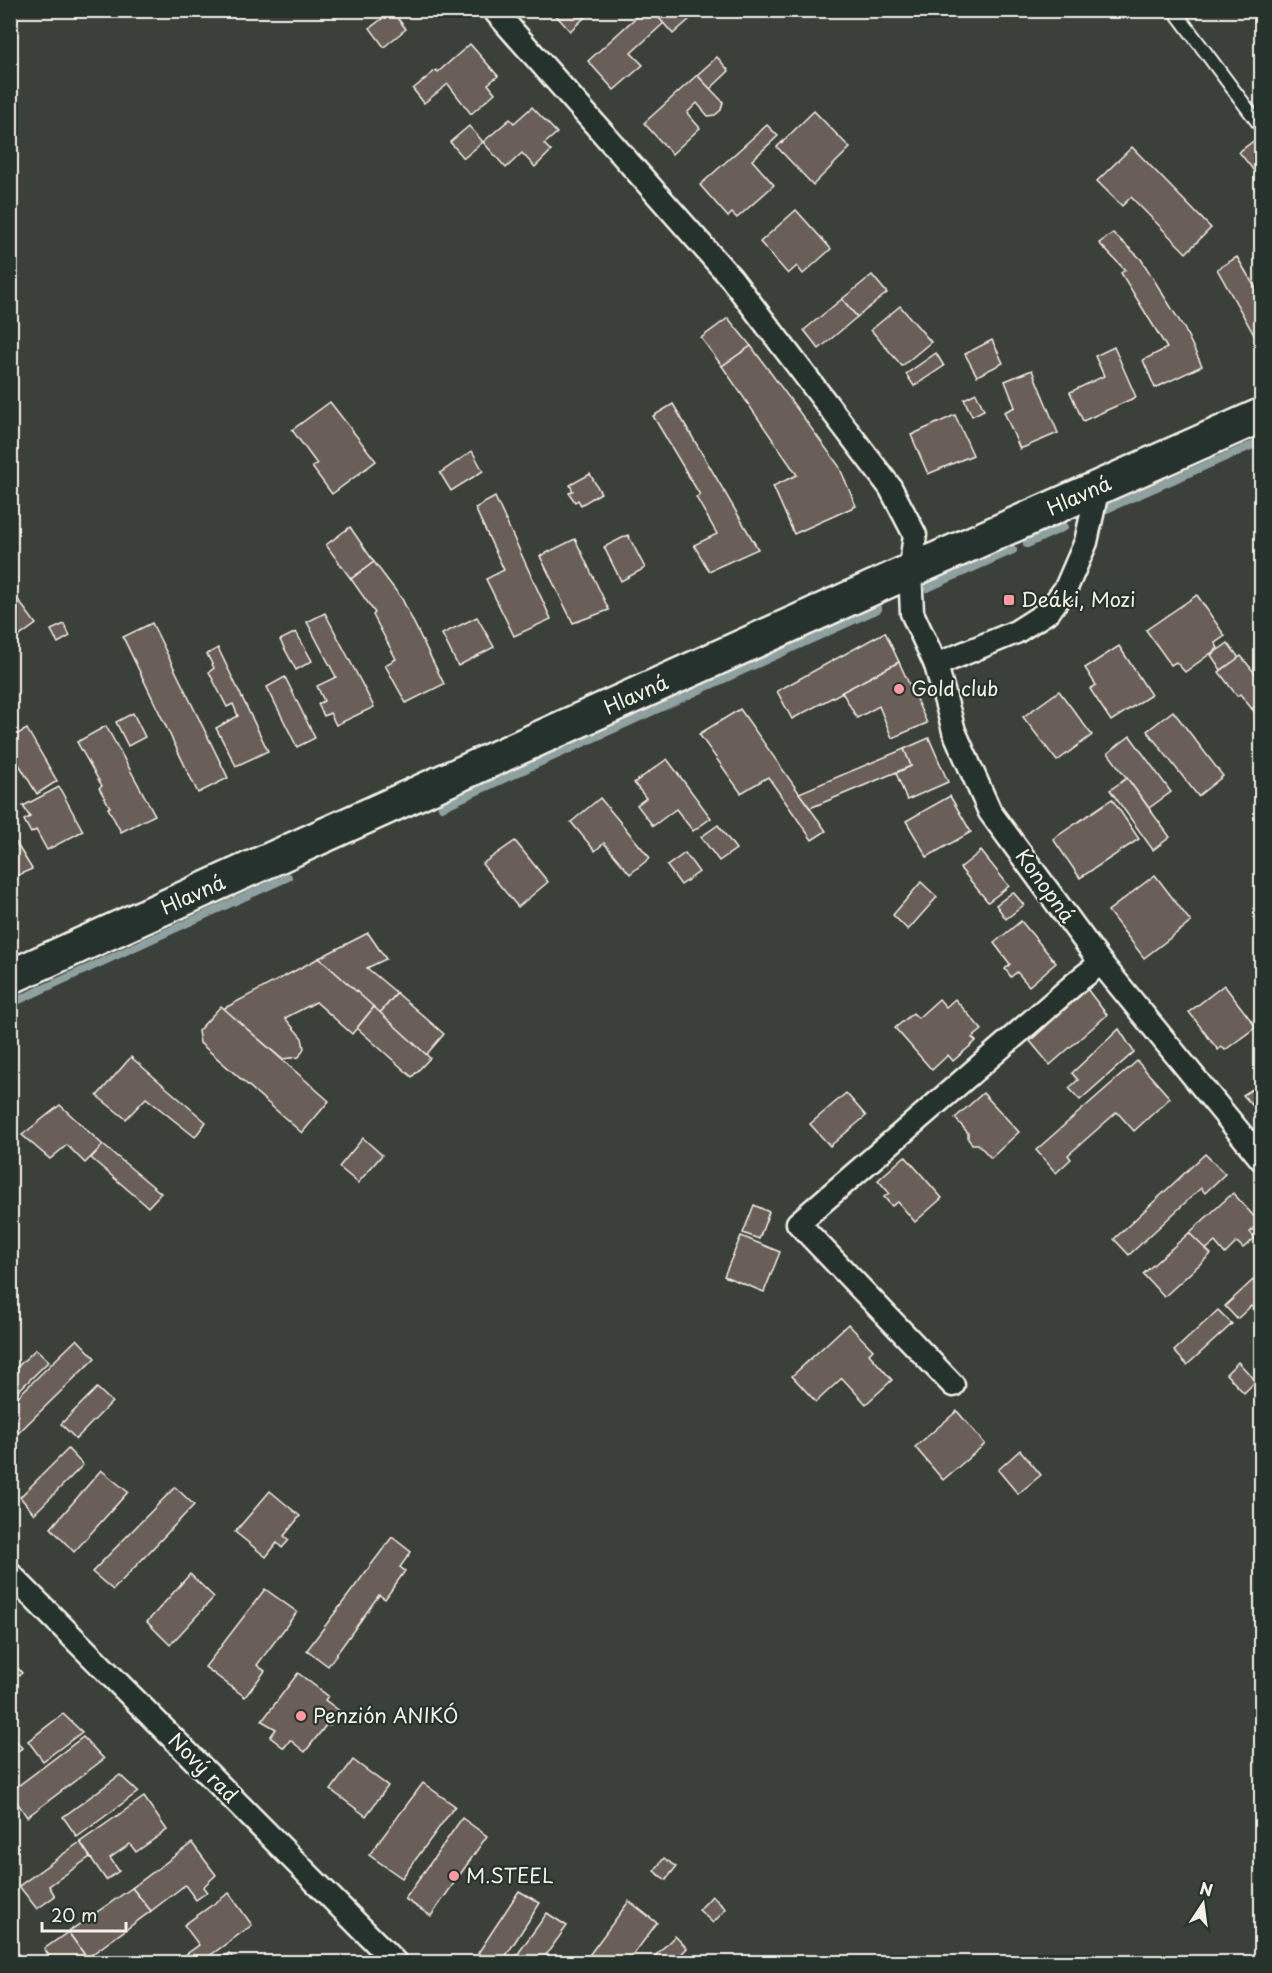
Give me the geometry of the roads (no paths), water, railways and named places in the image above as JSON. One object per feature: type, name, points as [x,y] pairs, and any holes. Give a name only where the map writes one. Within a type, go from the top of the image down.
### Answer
[{"type":"street","name":"Konopná","points":[[494,10],[731,278],[890,488],[915,535],[910,571],[912,613],[936,665],[954,731],[990,812],[1101,963],[1262,1160]]},
{"type":"street","name":"Hlavná","points":[[10,977],[910,571],[1262,415]]},
{"type":"street","points":[[936,665],[1016,632],[1049,611],[1066,588],[1086,542],[1098,487]]},
{"type":"street","points":[[953,1385],[798,1223],[1070,987],[1101,963]]},
{"type":"street","name":"Nový rad","points":[[10,1574],[395,1962]]},
{"type":"lane","points":[[1174,10],[1262,128]]},
{"type":"waterway","points":[[1104,510],[1262,441]]},
{"type":"waterway","points":[[1027,544],[1064,527]]},
{"type":"waterway","points":[[927,588],[1013,550]]},
{"type":"waterway","points":[[442,807],[878,609]]},
{"type":"waterway","points":[[10,1004],[288,877]]},
{"type":"place","name":"Deáki, Mozi","points":[[1009,600]]},
{"type":"place","name":"Gold club","points":[[899,689]]},
{"type":"place","name":"Penzión ANIKÓ","points":[[301,1716]]},
{"type":"place","name":"M.STEEL","points":[[454,1876]]}]
